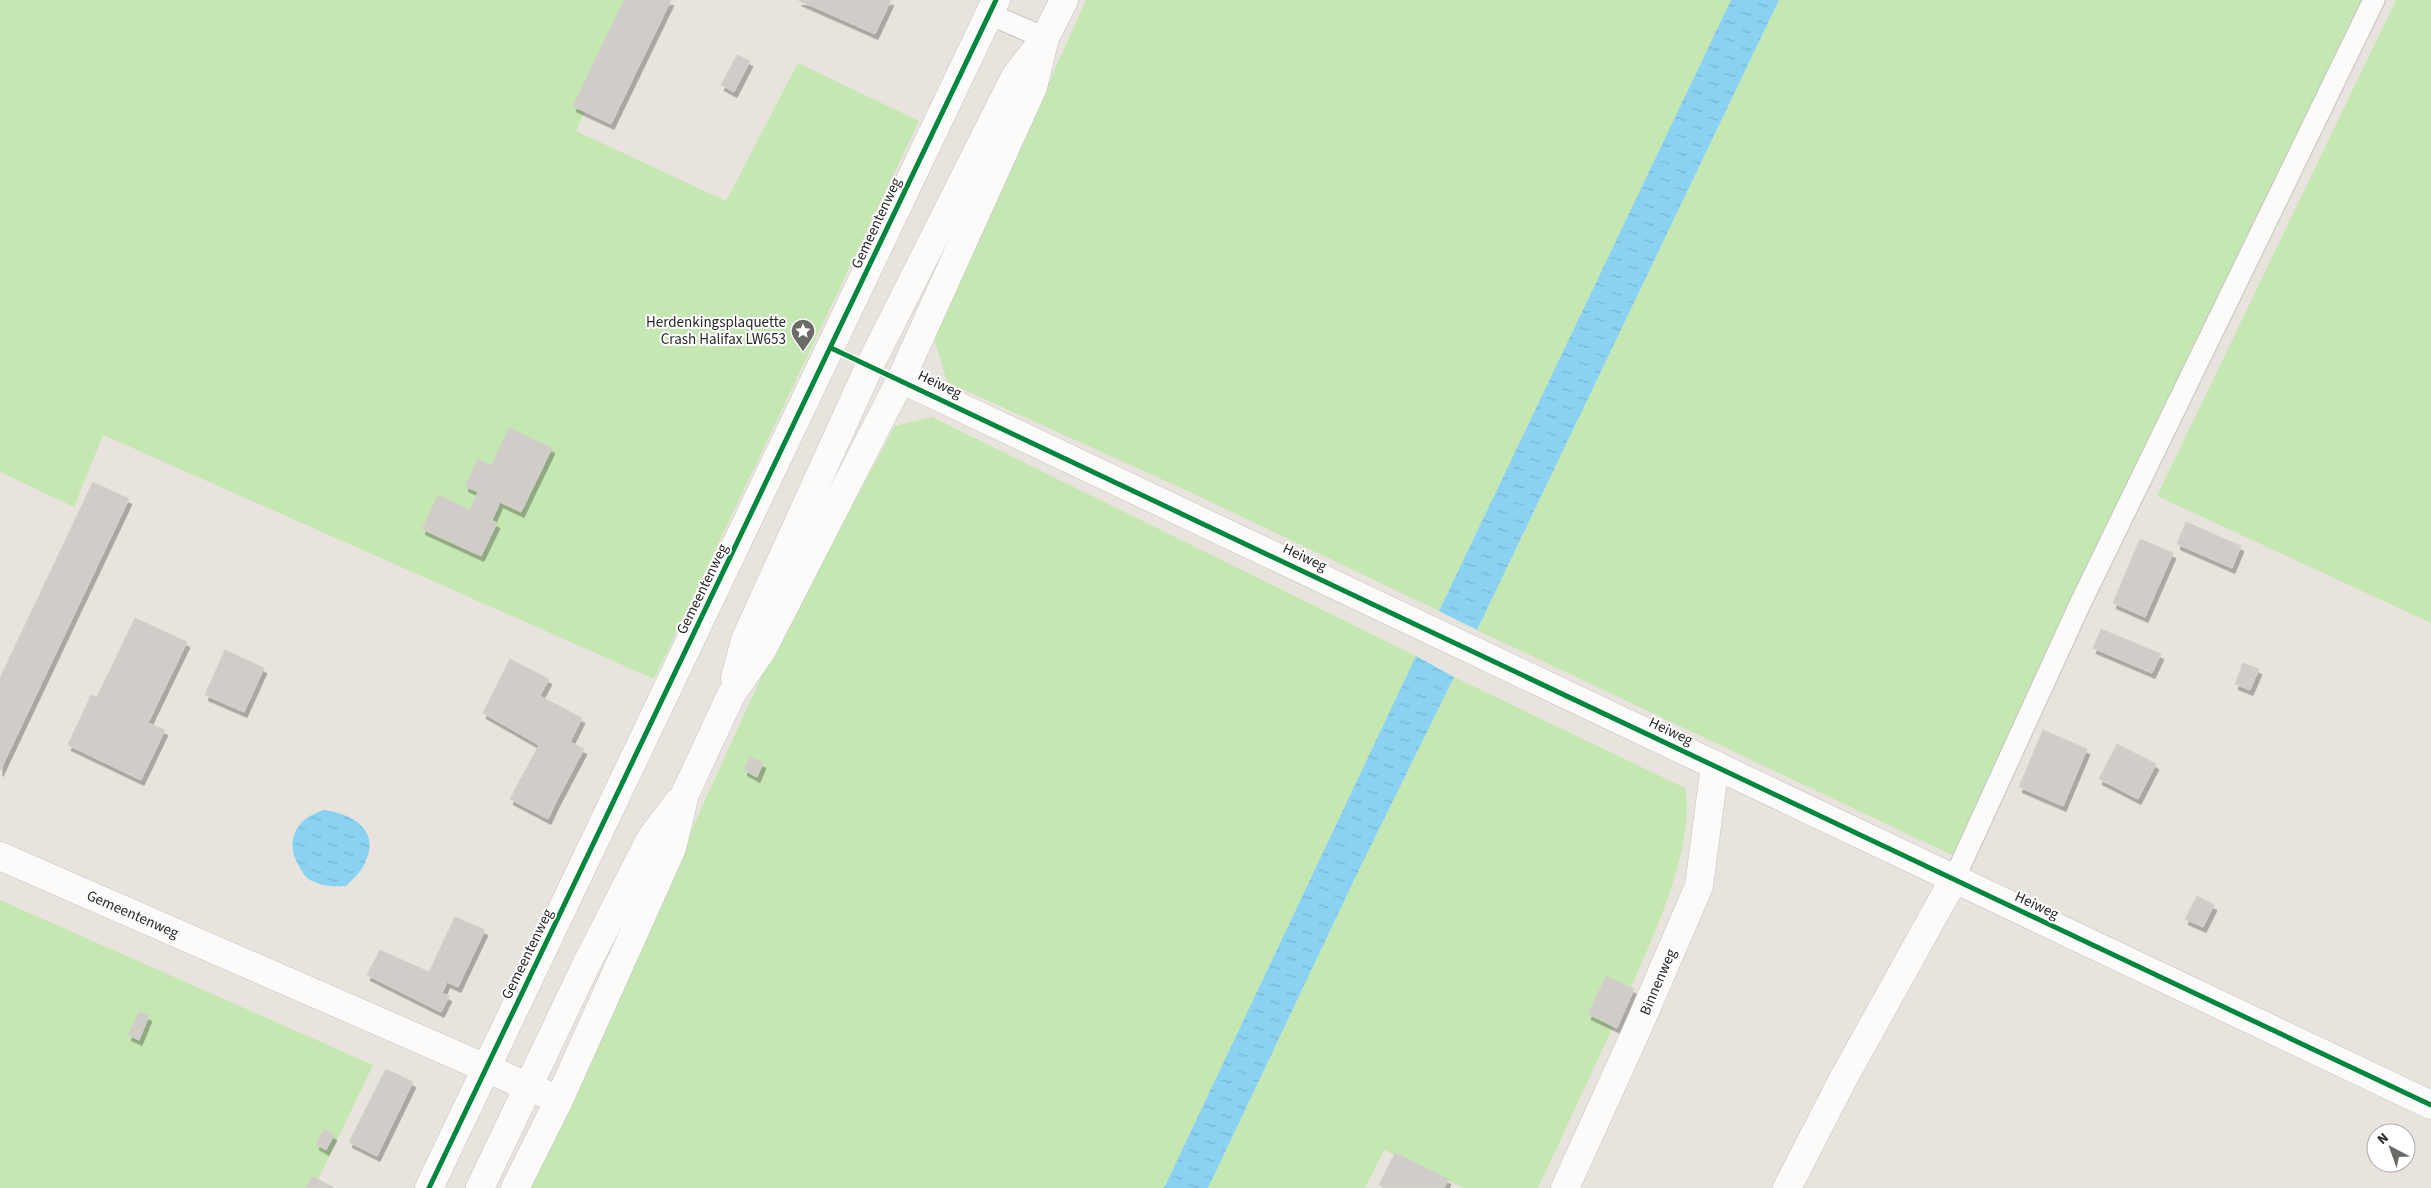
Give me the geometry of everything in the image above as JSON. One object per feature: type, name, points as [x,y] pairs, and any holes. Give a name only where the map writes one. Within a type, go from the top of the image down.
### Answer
[{"type":"street","points":[[731,695],[745,640],[870,366],[1015,77],[1045,38],[1064,0]]},
{"type":"street","name":"Gemeentenweg","points":[[429,1188],[993,7]]},
{"type":"street","points":[[514,1188],[559,1100],[672,848],[685,794],[731,695],[762,650],[901,379],[1033,87],[1045,38]]},
{"type":"street","name":"Heiweg","points":[[901,379],[2431,1105]]},
{"type":"street","name":"Binnenweg","points":[[1564,1188],[1640,1023],[1700,886],[1715,765]]},
{"type":"street","points":[[480,1188],[528,1085],[651,838],[685,794]]},
{"type":"street","name":"Gemeentenweg","points":[[0,856],[559,1100]]},
{"type":"street","points":[[1787,1188],[1842,1081],[1954,880]]},
{"type":"lane","points":[[1954,880],[2080,604],[2374,0]]},
{"type":"lane","points":[[993,7],[1045,38]]},
{"type":"green space","points":[[0,0],[636,0],[576,131],[726,201],[798,63],[919,121],[654,679],[103,435],[74,507],[0,472]]},
{"type":"green space","points":[[1086,0],[1731,0],[1439,611],[1190,492],[947,382],[934,338]]},
{"type":"green space","points":[[1779,0],[2372,0],[1954,856],[1477,630]]},
{"type":"green space","points":[[2396,0],[2431,0],[2431,623],[2157,496]]},
{"type":"green space","points":[[932,417],[1416,656],[1164,1188],[528,1188],[769,660],[895,426]]},
{"type":"green space","points":[[1454,677],[1685,788],[1687,815],[1683,844],[1664,910],[1637,975],[1538,1188],[1464,1188],[1384,1150],[1365,1188],[1208,1188],[1357,874]]},
{"type":"green space","points":[[0,900],[373,1065],[314,1188],[0,1188]]},
{"type":"water","points":[[1731,0],[1779,0],[1477,630],[1439,611]]},
{"type":"water","points":[[1416,656],[1454,677],[1357,874],[1208,1188],[1164,1188]]},
{"type":"water","points":[[324,810],[355,820],[367,834],[370,843],[369,853],[364,865],[346,886],[329,886],[312,881],[303,873],[295,857],[293,839],[295,832],[306,819]]},
{"type":"building","points":[[624,0],[671,0],[611,124],[573,106]]},
{"type":"building","points":[[798,0],[891,0],[875,34]]},
{"type":"building","points":[[737,55],[750,61],[734,92],[721,85]]},
{"type":"building","points":[[509,428],[552,448],[521,512],[500,502],[492,520],[497,523],[481,556],[422,529],[438,495],[470,510],[478,492],[465,486],[478,459],[491,466]]},
{"type":"building","points":[[93,482],[129,499],[0,771],[0,678]]},
{"type":"building","points":[[2186,522],[2241,546],[2232,568],[2177,544]]},
{"type":"building","points":[[2140,539],[2173,553],[2145,617],[2113,603]]},
{"type":"building","points":[[135,618],[187,642],[148,723],[165,730],[141,780],[68,745],[91,695],[97,697]]},
{"type":"building","points":[[2101,629],[2161,654],[2152,673],[2093,648]]},
{"type":"building","points":[[225,650],[264,668],[244,712],[205,695]]},
{"type":"building","points":[[510,659],[549,679],[540,696],[582,718],[570,742],[584,749],[556,802],[519,782],[539,745],[483,713]]},
{"type":"building","points":[[2243,663],[2259,669],[2250,690],[2235,684]]},
{"type":"building","points":[[2043,730],[2087,749],[2063,806],[2019,787]]},
{"type":"building","points":[[2117,744],[2156,764],[2138,799],[2099,779]]},
{"type":"building","points":[[750,757],[763,763],[757,777],[744,770]]},
{"type":"building","points":[[519,782],[556,802],[548,819],[510,799]]},
{"type":"building","points":[[2197,896],[2214,905],[2203,927],[2185,919]]},
{"type":"building","points":[[455,917],[485,930],[458,987],[447,982],[442,993],[449,996],[441,1012],[367,975],[380,950],[429,972]]},
{"type":"building","points":[[1606,976],[1634,989],[1617,1028],[1588,1014]]},
{"type":"building","points":[[139,1012],[149,1016],[139,1040],[128,1035]]},
{"type":"building","points":[[386,1069],[413,1082],[377,1156],[349,1142]]},
{"type":"building","points":[[324,1129],[334,1135],[326,1150],[316,1144]]},
{"type":"building","points":[[1395,1153],[1448,1179],[1444,1188],[1385,1188],[1379,1185]]},
{"type":"building","points":[[312,1176],[334,1188],[306,1188]]},
{"type":"cycle path","points":[[429,1188],[996,0]]},
{"type":"cycle path","points":[[831,348],[2431,1105]]},
{"type":"place","name":"Herdenkingsplaquette Crash Halifax LW653","points":[[803,352]]}]
